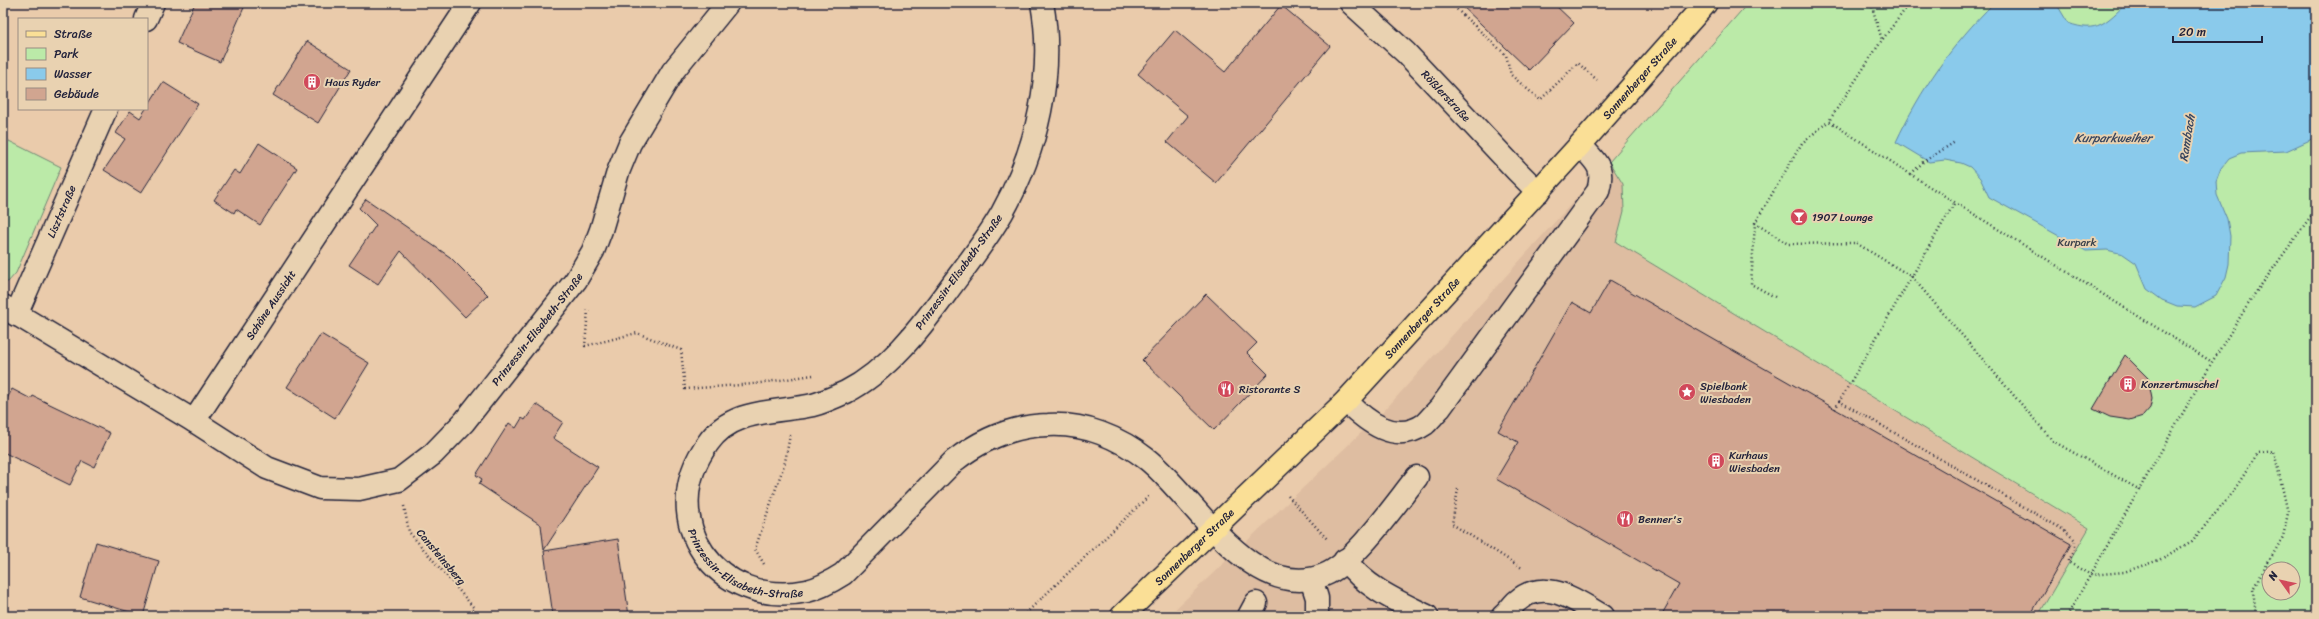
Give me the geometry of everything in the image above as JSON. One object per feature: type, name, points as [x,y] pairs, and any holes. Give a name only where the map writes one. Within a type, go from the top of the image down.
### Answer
[{"type":"main road","name":"Sonnenberger Straße","points":[[1122,616],[1215,529],[1346,401],[1538,192],[1706,3]]},
{"type":"street","points":[[146,18],[153,3]]},
{"type":"street","name":"Schöne Aussicht","points":[[194,421],[470,3]]},
{"type":"street","name":"Prinzessin-Elisabeth-Straße","points":[[194,421],[267,468],[320,488],[359,489],[399,480],[433,454],[464,422],[576,280],[593,251],[602,230],[618,172],[630,143],[673,71],[728,3]]},
{"type":"street","name":"Prinzessin-Elisabeth-Straße","points":[[1042,3],[1045,23],[1046,57],[1043,92],[1037,126],[1019,179],[1001,214],[931,313],[882,367],[849,390],[832,399],[814,405],[751,414],[734,420],[720,429],[708,442],[698,458],[687,495],[690,527],[705,556],[727,577],[754,589],[768,592],[808,591],[826,584],[843,574],[954,461],[972,447],[1012,429],[1056,424],[1081,427],[1105,434],[1128,446],[1149,460],[1233,549],[1263,570],[1294,580],[1311,579]]},
{"type":"street","name":"Rößlerstraße","points":[[1351,3],[1406,53],[1538,192]]},
{"type":"street","name":"Lisztstraße","points":[[9,310],[106,110]]},
{"type":"street","points":[[1346,401],[1367,422],[1380,428],[1397,431],[1411,430],[1424,424],[1440,408],[1598,191],[1602,178],[1599,164],[1580,145]]},
{"type":"street","points":[[9,310],[194,421]]},
{"type":"street","points":[[1317,616],[1317,598],[1311,579],[1325,575],[1345,560],[1417,477]]},
{"type":"street","points":[[1345,560],[1356,574],[1374,589],[1427,616]]},
{"type":"street","points":[[1503,616],[1517,602],[1532,593],[1546,589],[1554,591],[1603,616]]},
{"type":"path","points":[[1871,3],[1882,40]]},
{"type":"path","points":[[1775,297],[1751,284],[1755,222],[1802,143],[1830,121],[1882,40],[1910,3]]},
{"type":"path","points":[[1451,4],[1506,55],[1511,76],[1540,100],[1578,63],[1598,80]]},
{"type":"path","points":[[1830,121],[1955,202],[2212,362]]},
{"type":"path","points":[[1911,174],[1923,162],[1955,142]]},
{"type":"path","points":[[3,181],[7,198],[3,206]]},
{"type":"path","points":[[1835,409],[1955,202]]},
{"type":"path","points":[[2067,616],[2212,362],[2254,295],[2316,209]]},
{"type":"path","points":[[1755,222],[1788,244],[1856,243],[1912,277],[2053,440],[2140,490]]},
{"type":"path","points":[[588,306],[585,346],[636,333],[681,350],[685,389],[754,384],[816,375]]},
{"type":"path","points":[[1839,401],[2064,530],[2075,540],[2075,550],[2068,562],[2091,575],[2124,572],[2159,560],[2192,541],[2231,495],[2258,453],[2274,451],[2288,513],[2283,537],[2254,589],[2256,616]]},
{"type":"path","points":[[756,549],[785,462],[795,408]]},
{"type":"path","points":[[1023,616],[1167,479]]},
{"type":"path","name":"Cansteinsberg","points":[[399,480],[409,532],[474,608],[468,616]]},
{"type":"path","points":[[1458,489],[1452,524],[1519,565],[1525,572],[1532,593]]},
{"type":"path","points":[[1288,496],[1321,531]]},
{"type":"shaded area","points":[[1609,162],[1623,184],[1624,211],[1616,242],[2089,529],[2038,616],[1168,616],[1383,412]]},
{"type":"green space","name":"Kurpark","points":[[1748,3],[2316,3],[2316,616],[2038,616],[2089,528],[1616,242],[1624,211],[1623,184],[1609,162]]},
{"type":"green space","points":[[3,138],[61,167],[16,273],[8,282],[3,282]]},
{"type":"water","name":"Kurparkweiher","points":[[1994,3],[2056,3],[2068,23],[2078,26],[2094,27],[2107,21],[2127,3],[2316,3],[2316,135],[2310,140],[2286,151],[2241,153],[2229,158],[2221,168],[2216,181],[2217,195],[2227,219],[2230,236],[2229,264],[2226,277],[2216,296],[2195,307],[2177,306],[2162,300],[2147,289],[2136,263],[2123,254],[2107,250],[2086,251],[1989,197],[1980,178],[1970,167],[1961,163],[1945,160],[1929,162],[1896,142],[1916,104],[1939,68],[1965,34]]},
{"type":"building","points":[[195,3],[246,3],[220,62],[177,43]]},
{"type":"building","points":[[1459,3],[1553,3],[1574,23],[1529,70]]},
{"type":"building","points":[[1281,5],[1330,46],[1216,183],[1167,142],[1188,116],[1138,74],[1175,30],[1225,72]]},
{"type":"building","name":"Haus Ryder","points":[[307,41],[351,69],[318,123],[273,95]]},
{"type":"building","points":[[163,82],[198,104],[141,193],[104,170],[125,139],[116,133],[130,111],[140,118],[145,110],[148,110],[148,105]]},
{"type":"building","points":[[259,143],[297,168],[260,225],[236,209],[234,213],[214,200],[234,170],[240,174]]},
{"type":"building","points":[[366,199],[450,257],[488,295],[465,317],[401,251],[378,284],[349,265],[376,225],[359,208]]},
{"type":"building","name":"Kurhaus Wiesbaden","points":[[1610,280],[2071,544],[2030,616],[1661,616],[1679,584],[1496,479],[1518,442],[1498,431],[1572,302],[1591,313]]},
{"type":"building","points":[[1206,294],[1257,343],[1247,353],[1268,374],[1214,430],[1142,360]]},
{"type":"building","points":[[321,334],[369,363],[335,418],[287,387]]},
{"type":"building","name":"Konzertmuschel","points":[[2125,355],[2148,378],[2152,399],[2150,408],[2143,416],[2130,420],[2110,417],[2093,409]]},
{"type":"building","points":[[12,389],[31,399],[33,396],[110,433],[94,467],[82,461],[70,485],[3,452],[3,407]]},
{"type":"building","points":[[536,404],[563,422],[553,438],[598,467],[544,550],[541,525],[479,484],[482,479],[476,475],[509,423],[516,428],[522,418],[525,420]]},
{"type":"building","points":[[618,539],[629,616],[553,616],[544,551]]},
{"type":"building","points":[[96,542],[159,561],[143,616],[80,597]]},
{"type":"place","name":"Haus Ryder","points":[[312,82]]},
{"type":"place","name":"1907 Lounge","points":[[1799,217]]},
{"type":"place","name":"Konzertmuschel","points":[[2128,384]]},
{"type":"place","name":"Ristorante S","points":[[1226,389]]},
{"type":"place","name":"Spielbank Wiesbaden","points":[[1687,392]]},
{"type":"place","name":"Kurhaus Wiesbaden","points":[[1716,461]]},
{"type":"place","name":"Benner's","points":[[1625,519]]},
{"type":"water label","name":"Rambach","points":[[2187,138]]}]
